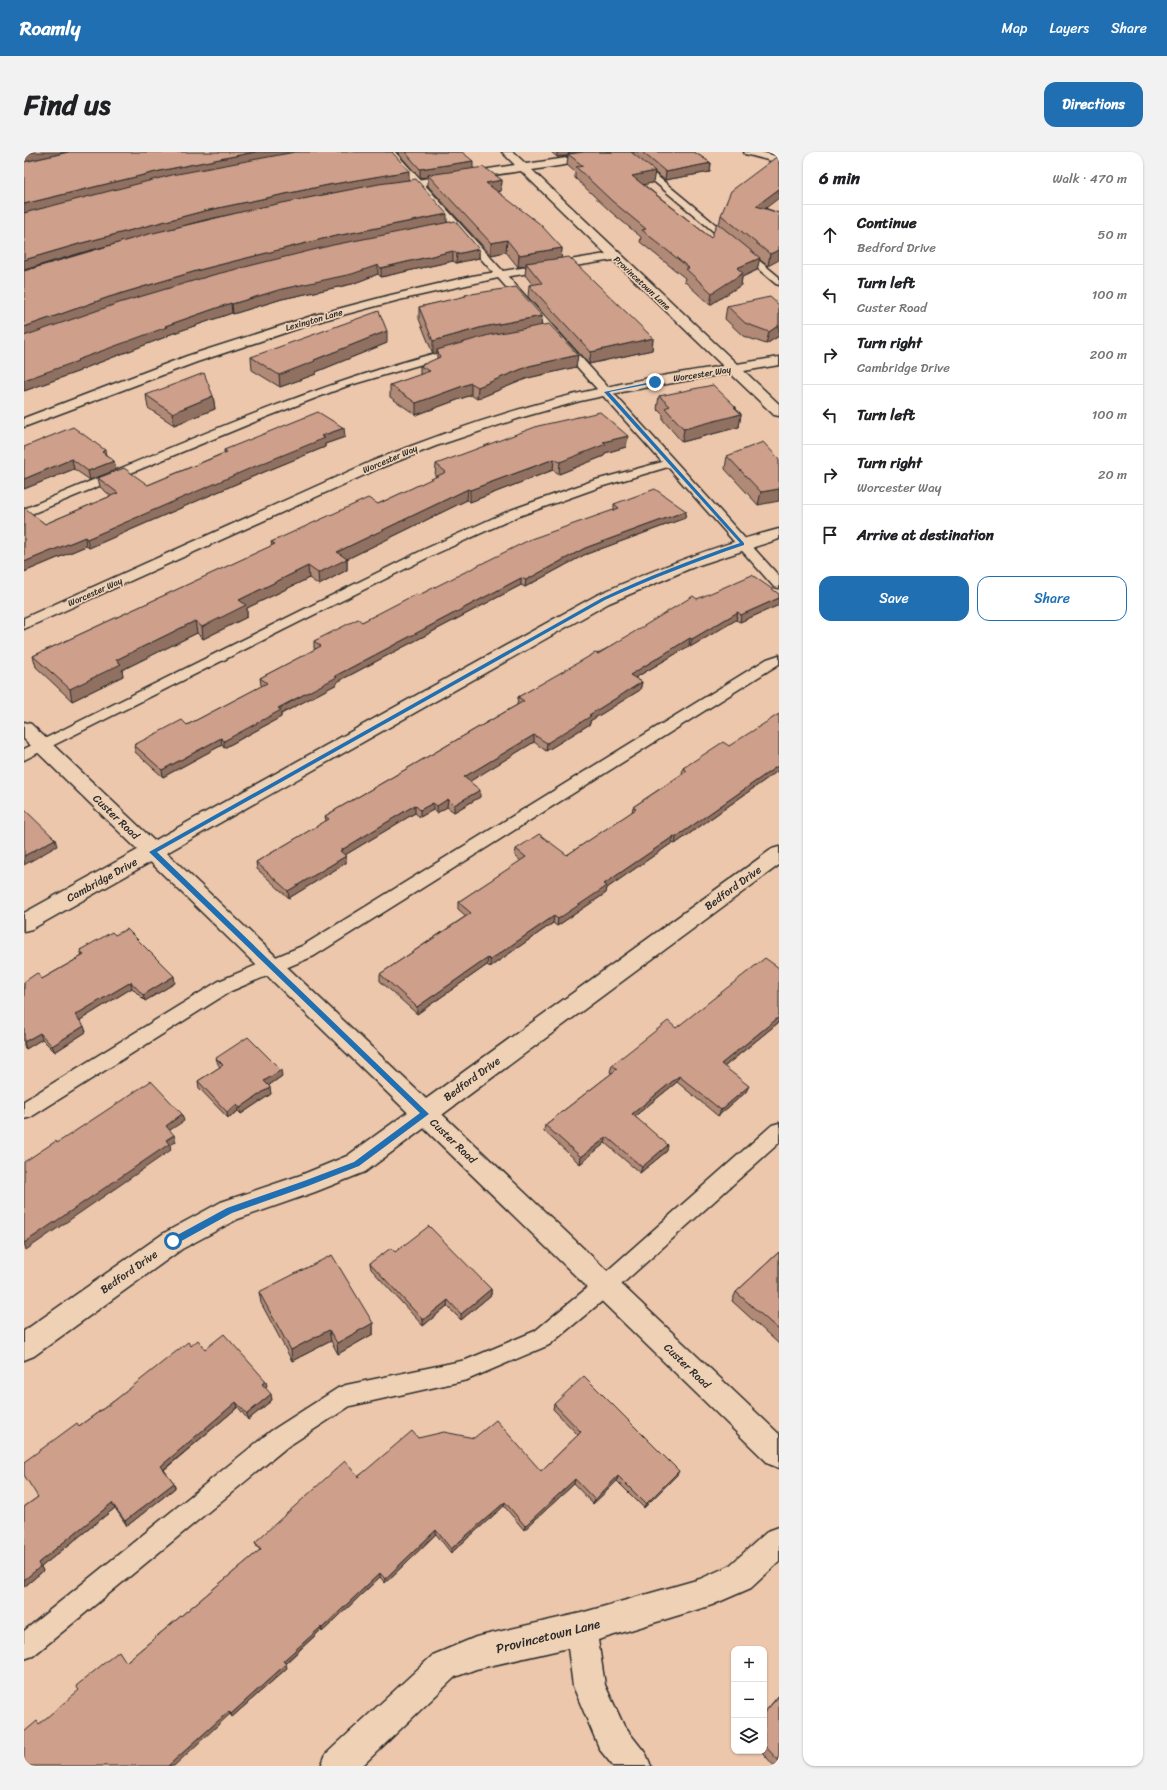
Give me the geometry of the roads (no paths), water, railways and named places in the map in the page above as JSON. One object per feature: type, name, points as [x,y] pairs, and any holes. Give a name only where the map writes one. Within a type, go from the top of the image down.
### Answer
[{"type":"street","name":"Provincetown Lane","points":[[507,152],[614,256],[779,412]]},
{"type":"street","points":[[381,188],[626,152]]},
{"type":"street","points":[[749,152],[779,160]]},
{"type":"street","name":"Lexington Lane","points":[[24,423],[192,359],[293,325],[383,300],[500,274],[614,256]]},
{"type":"street","name":"Worcester Way","points":[[24,624],[374,465],[424,446],[541,407],[606,392],[779,361]]},
{"type":"street","name":"Cambridge Drive","points":[[24,923],[604,599],[668,571],[743,544],[779,534]]},
{"type":"street","name":"Custer Road","points":[[24,728],[33,750],[152,852],[779,1454]]},
{"type":"street","name":"Bedford Drive","points":[[24,1347],[173,1241],[230,1210],[306,1184],[356,1164],[779,854]]},
{"type":"street","name":"Provincetown Lane","points":[[338,1766],[444,1666],[476,1653],[581,1629],[701,1594],[740,1577],[779,1542]]},
{"type":"street","points":[[581,1629],[589,1686],[612,1738],[634,1766]]},
{"type":"lane","points":[[390,152],[779,584]]},
{"type":"lane","points":[[626,152],[779,282]]},
{"type":"lane","points":[[442,229],[457,226]]},
{"type":"lane","points":[[537,333],[551,331]]},
{"type":"lane","points":[[24,513],[265,414],[343,384],[472,347]]},
{"type":"lane","points":[[33,750],[429,552],[515,513],[596,484],[670,463]]},
{"type":"lane","points":[[24,1111],[225,986],[271,965],[308,951],[779,659]]},
{"type":"lane","points":[[24,1647],[279,1439],[346,1396],[466,1370],[542,1338],[605,1286],[779,1131]]}]
